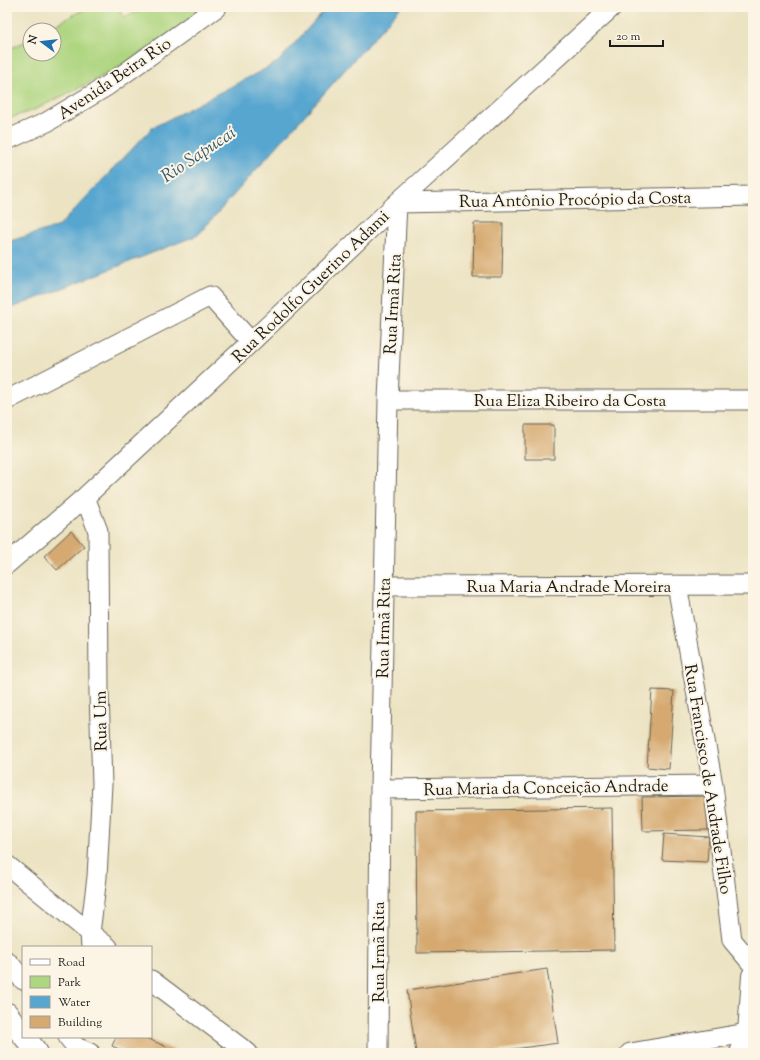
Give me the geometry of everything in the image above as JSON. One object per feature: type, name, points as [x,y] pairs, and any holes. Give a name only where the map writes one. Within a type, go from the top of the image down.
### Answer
[{"type":"main road","points":[[741,1053],[752,1034],[753,976]]},
{"type":"main road","points":[[7,1014],[22,1033]]},
{"type":"main road","points":[[26,1038],[37,1053]]},
{"type":"street","name":"Avenida Beira Rio","points":[[7,140],[47,122],[107,86],[216,7]]},
{"type":"street","name":"Rua Rodolfo Guerino Adami","points":[[7,564],[84,497],[251,342],[397,202],[612,7]]},
{"type":"street","name":"Rua Antônio Procópio da Costa","points":[[397,202],[753,196]]},
{"type":"street","name":"Rua Irmã Rita","points":[[378,1053],[380,789],[388,400],[397,202]]},
{"type":"street","points":[[7,400],[210,296],[251,342]]},
{"type":"street","name":"Rua Eliza Ribeiro da Costa","points":[[388,400],[753,400]]},
{"type":"street","name":"Rua Um","points":[[84,497],[98,531],[99,693],[102,784],[97,877],[90,940]]},
{"type":"street","name":"Rua Maria Andrade Moreira","points":[[384,586],[677,586],[753,584]]},
{"type":"street","name":"Rua Francisco de Andrade Filho","points":[[677,586],[713,785],[732,940],[753,965]]},
{"type":"street","name":"Rua Maria da Conceição Andrade","points":[[380,789],[713,785]]},
{"type":"street","points":[[7,865],[90,940],[105,946]]},
{"type":"street","points":[[7,962],[22,979]]},
{"type":"street","points":[[152,981],[248,1053]]},
{"type":"street","points":[[630,1053],[752,1034]]},
{"type":"green space","points":[[88,7],[117,7],[124,17],[151,7],[210,7],[115,70],[34,110],[7,119],[7,49],[22,42],[22,62],[62,62],[62,22],[61,22]]},
{"type":"water","name":"Rio Sapucaí","points":[[327,7],[401,7],[198,235],[7,310],[7,242],[59,226],[152,128],[278,62]]},
{"type":"building","points":[[474,223],[503,223],[502,277],[473,277]]},
{"type":"building","points":[[525,425],[554,425],[554,459],[525,459]]},
{"type":"building","points":[[71,531],[84,546],[57,570],[44,556]]},
{"type":"building","points":[[652,690],[674,691],[669,769],[647,767]]},
{"type":"building","points":[[708,796],[708,830],[643,831],[642,797]]},
{"type":"building","points":[[612,808],[614,950],[417,953],[416,811]]},
{"type":"building","points":[[664,834],[709,837],[707,862],[662,860]]},
{"type":"building","points":[[547,969],[558,1043],[485,1053],[416,1053],[407,990]]},
{"type":"building","points":[[116,1038],[146,1038],[176,1051],[175,1053],[128,1053],[112,1046]]}]
